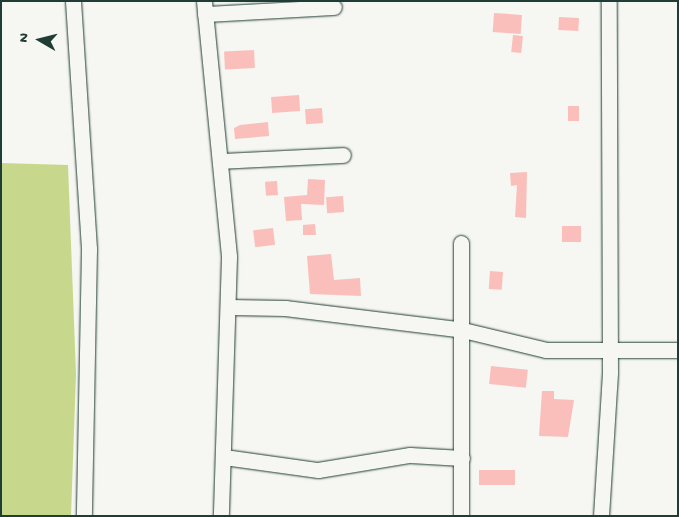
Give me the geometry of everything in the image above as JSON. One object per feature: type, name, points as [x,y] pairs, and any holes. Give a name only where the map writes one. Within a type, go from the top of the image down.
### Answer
[{"type":"street","points":[[73,1],[89,249],[84,516]]},
{"type":"street","points":[[601,516],[610,349],[609,1]]},
{"type":"street","points":[[221,516],[230,307],[220,161],[204,8],[334,7]]},
{"type":"street","points":[[220,161],[343,156]]},
{"type":"street","points":[[461,243],[463,330],[461,516]]},
{"type":"street","points":[[230,307],[285,308],[463,330],[546,350],[678,350]]},
{"type":"street","points":[[224,457],[318,470],[410,455],[462,458]]},
{"type":"green space","points":[[1,163],[68,165],[76,374],[71,516],[1,516]]},
{"type":"building","points":[[494,13],[522,15],[521,34],[493,32]]},
{"type":"building","points":[[559,17],[579,18],[578,31],[558,30]]},
{"type":"building","points":[[513,35],[523,36],[521,53],[511,52]]},
{"type":"building","points":[[254,50],[255,68],[225,70],[224,52]]},
{"type":"building","points":[[299,95],[300,111],[272,113],[271,97]]},
{"type":"building","points":[[568,106],[579,106],[579,121],[568,121]]},
{"type":"building","points":[[322,108],[323,123],[306,124],[305,109]]},
{"type":"building","points":[[268,122],[269,136],[235,139],[234,128],[240,125]]},
{"type":"building","points":[[527,172],[526,218],[515,217],[517,185],[511,186],[510,173]]},
{"type":"building","points":[[308,179],[325,180],[324,205],[301,204],[302,220],[286,221],[284,197],[307,195]]},
{"type":"building","points":[[277,181],[278,195],[266,196],[265,182]]},
{"type":"building","points":[[343,196],[344,212],[327,213],[326,197]]},
{"type":"building","points":[[315,224],[316,235],[303,235],[303,225]]},
{"type":"building","points":[[562,226],[581,226],[581,242],[562,242]]},
{"type":"building","points":[[273,228],[275,245],[255,247],[253,230]]},
{"type":"building","points":[[331,254],[334,280],[360,278],[361,296],[310,294],[307,256]]},
{"type":"building","points":[[490,271],[503,272],[502,290],[489,289]]},
{"type":"building","points":[[491,366],[528,370],[526,388],[489,384]]},
{"type":"building","points":[[542,391],[554,391],[554,399],[574,400],[568,437],[539,436]]},
{"type":"building","points":[[479,470],[515,470],[515,485],[479,485]]}]
